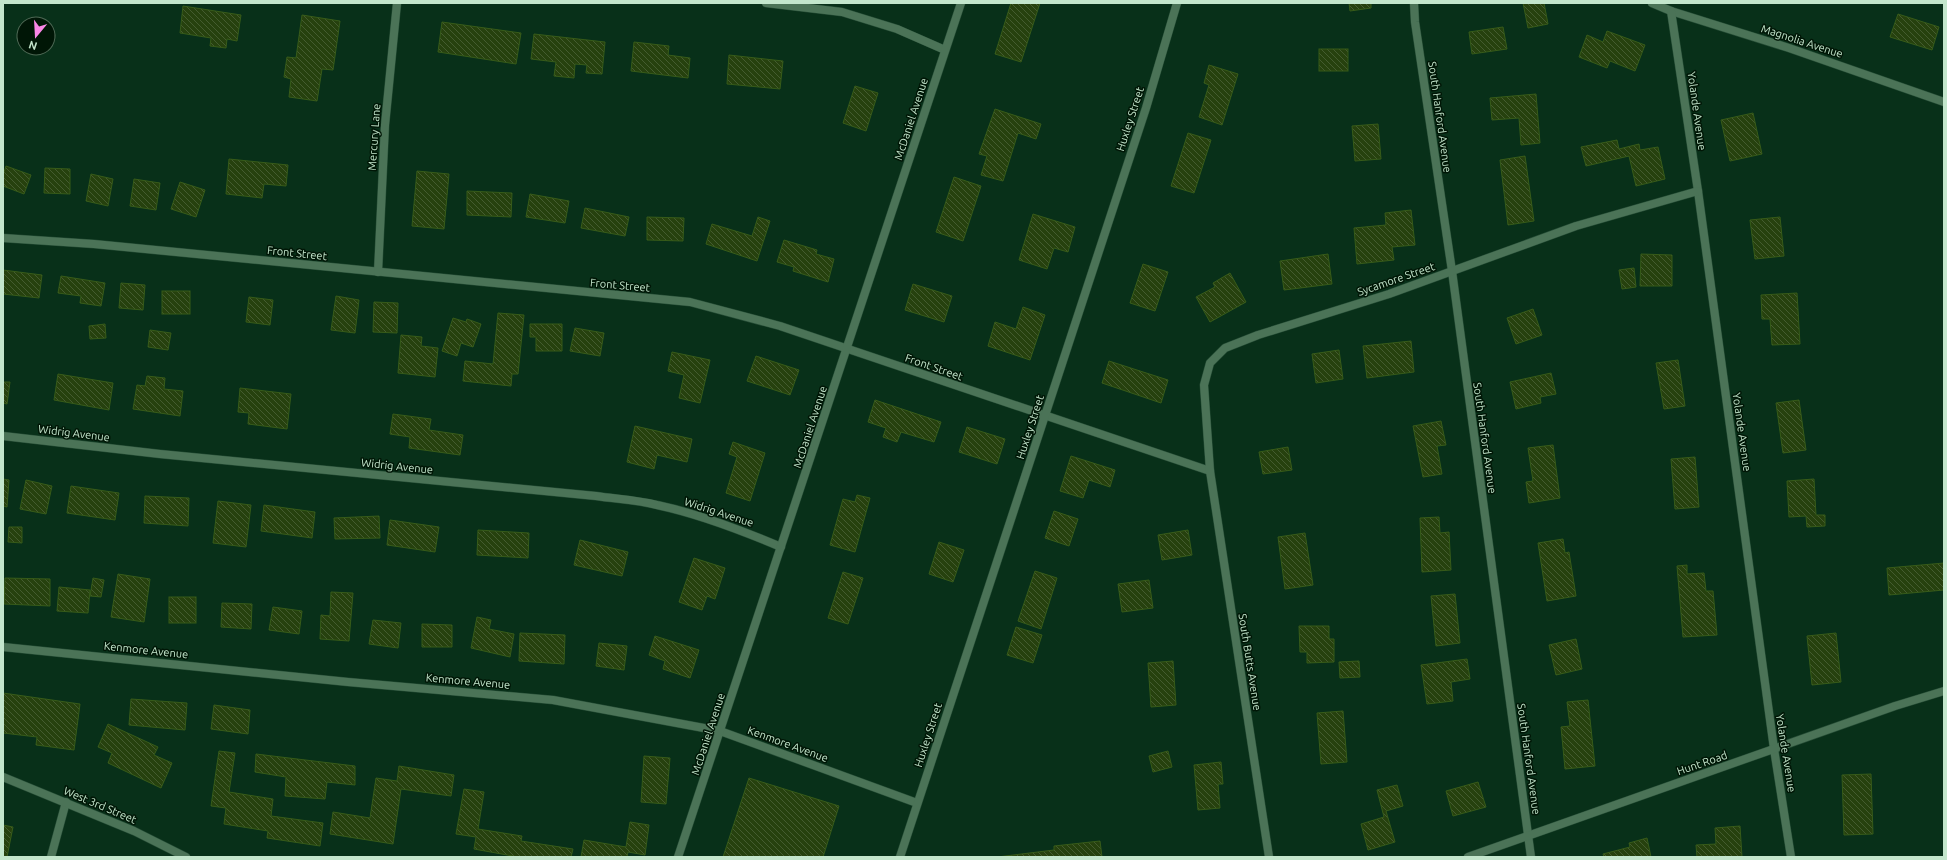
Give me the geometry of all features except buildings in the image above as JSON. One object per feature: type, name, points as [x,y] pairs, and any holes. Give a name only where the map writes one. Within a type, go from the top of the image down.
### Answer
[{"type":"street","name":"Mercury Lane","points":[[378,272],[385,125],[397,3]]},
{"type":"street","points":[[766,3],[842,12],[897,29],[945,50]]},
{"type":"street","name":"McDaniel Avenue","points":[[678,857],[961,3]]},
{"type":"street","name":"Huxley Street","points":[[900,857],[1146,108],[1177,3]]},
{"type":"street","name":"South Hanford Avenue","points":[[1414,3],[1415,22],[1452,271],[1531,857]]},
{"type":"street","name":"Magnolia Avenue","points":[[1652,3],[1671,11],[1789,48],[1944,102]]},
{"type":"street","name":"Yolande Avenue","points":[[1671,11],[1698,190],[1774,749],[1791,857]]},
{"type":"street","name":"Sycamore Street","points":[[1210,471],[1204,385],[1210,363],[1225,348],[1258,335],[1389,294],[1576,226],[1698,190]]},
{"type":"street","name":"Front Street","points":[[3,238],[94,244],[690,302],[780,326],[847,350],[1210,471]]},
{"type":"street","name":"Widrig Avenue","points":[[3,436],[167,455],[611,498],[656,504],[702,517],[753,535],[781,547]]},
{"type":"street","name":"South Butts Avenue","points":[[1210,471],[1268,857]]},
{"type":"street","name":"Kenmore Avenue","points":[[3,646],[341,681],[554,700],[720,731],[918,803]]},
{"type":"street","name":"Hunt Road","points":[[1468,857],[1895,706],[1944,691]]},
{"type":"street","name":"West 3rd Street","points":[[3,777],[134,831],[186,857]]},
{"type":"street","points":[[51,857],[66,802]]}]
